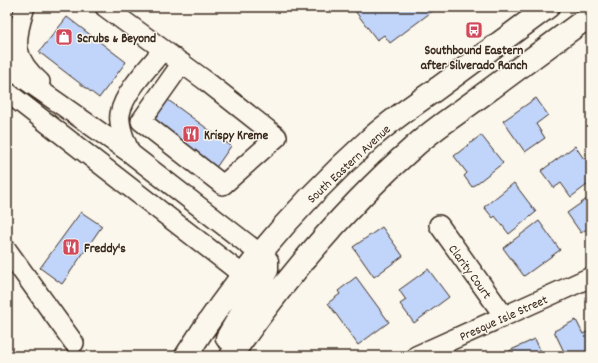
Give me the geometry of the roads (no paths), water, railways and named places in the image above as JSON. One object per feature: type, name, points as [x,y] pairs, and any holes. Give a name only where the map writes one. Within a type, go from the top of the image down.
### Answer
[{"type":"main road","name":"South Eastern Avenue","points":[[186,356],[259,253],[284,224],[326,181],[371,138],[548,7]]},
{"type":"main road","points":[[231,356],[299,264],[328,231],[377,181],[417,144],[591,14]]},
{"type":"main road","points":[[216,356],[267,270],[267,261],[259,253]]},
{"type":"street","points":[[105,7],[182,64],[277,137],[223,185],[141,121],[182,64]]},
{"type":"street","points":[[7,23],[26,8]]},
{"type":"street","points":[[26,8],[16,40],[20,55],[29,73],[90,125]]},
{"type":"street","points":[[130,154],[121,125],[120,115],[124,102],[163,50]]},
{"type":"street","points":[[7,67],[130,154],[259,253]]},
{"type":"street","points":[[8,92],[243,275]]},
{"type":"street","name":"Clarity Court","points":[[439,225],[504,316]]},
{"type":"street","points":[[7,250],[74,343]]},
{"type":"street","name":"Presque Isle Street","points":[[416,356],[591,277]]},
{"type":"place","name":"Southbound Eastern after Silverado Ranch","points":[[474,30]]},
{"type":"place","name":"Scrubs & Beyond","points":[[64,37]]},
{"type":"place","name":"Krispy Kreme","points":[[191,134]]},
{"type":"place","name":"Freddy's","points":[[71,247]]}]
